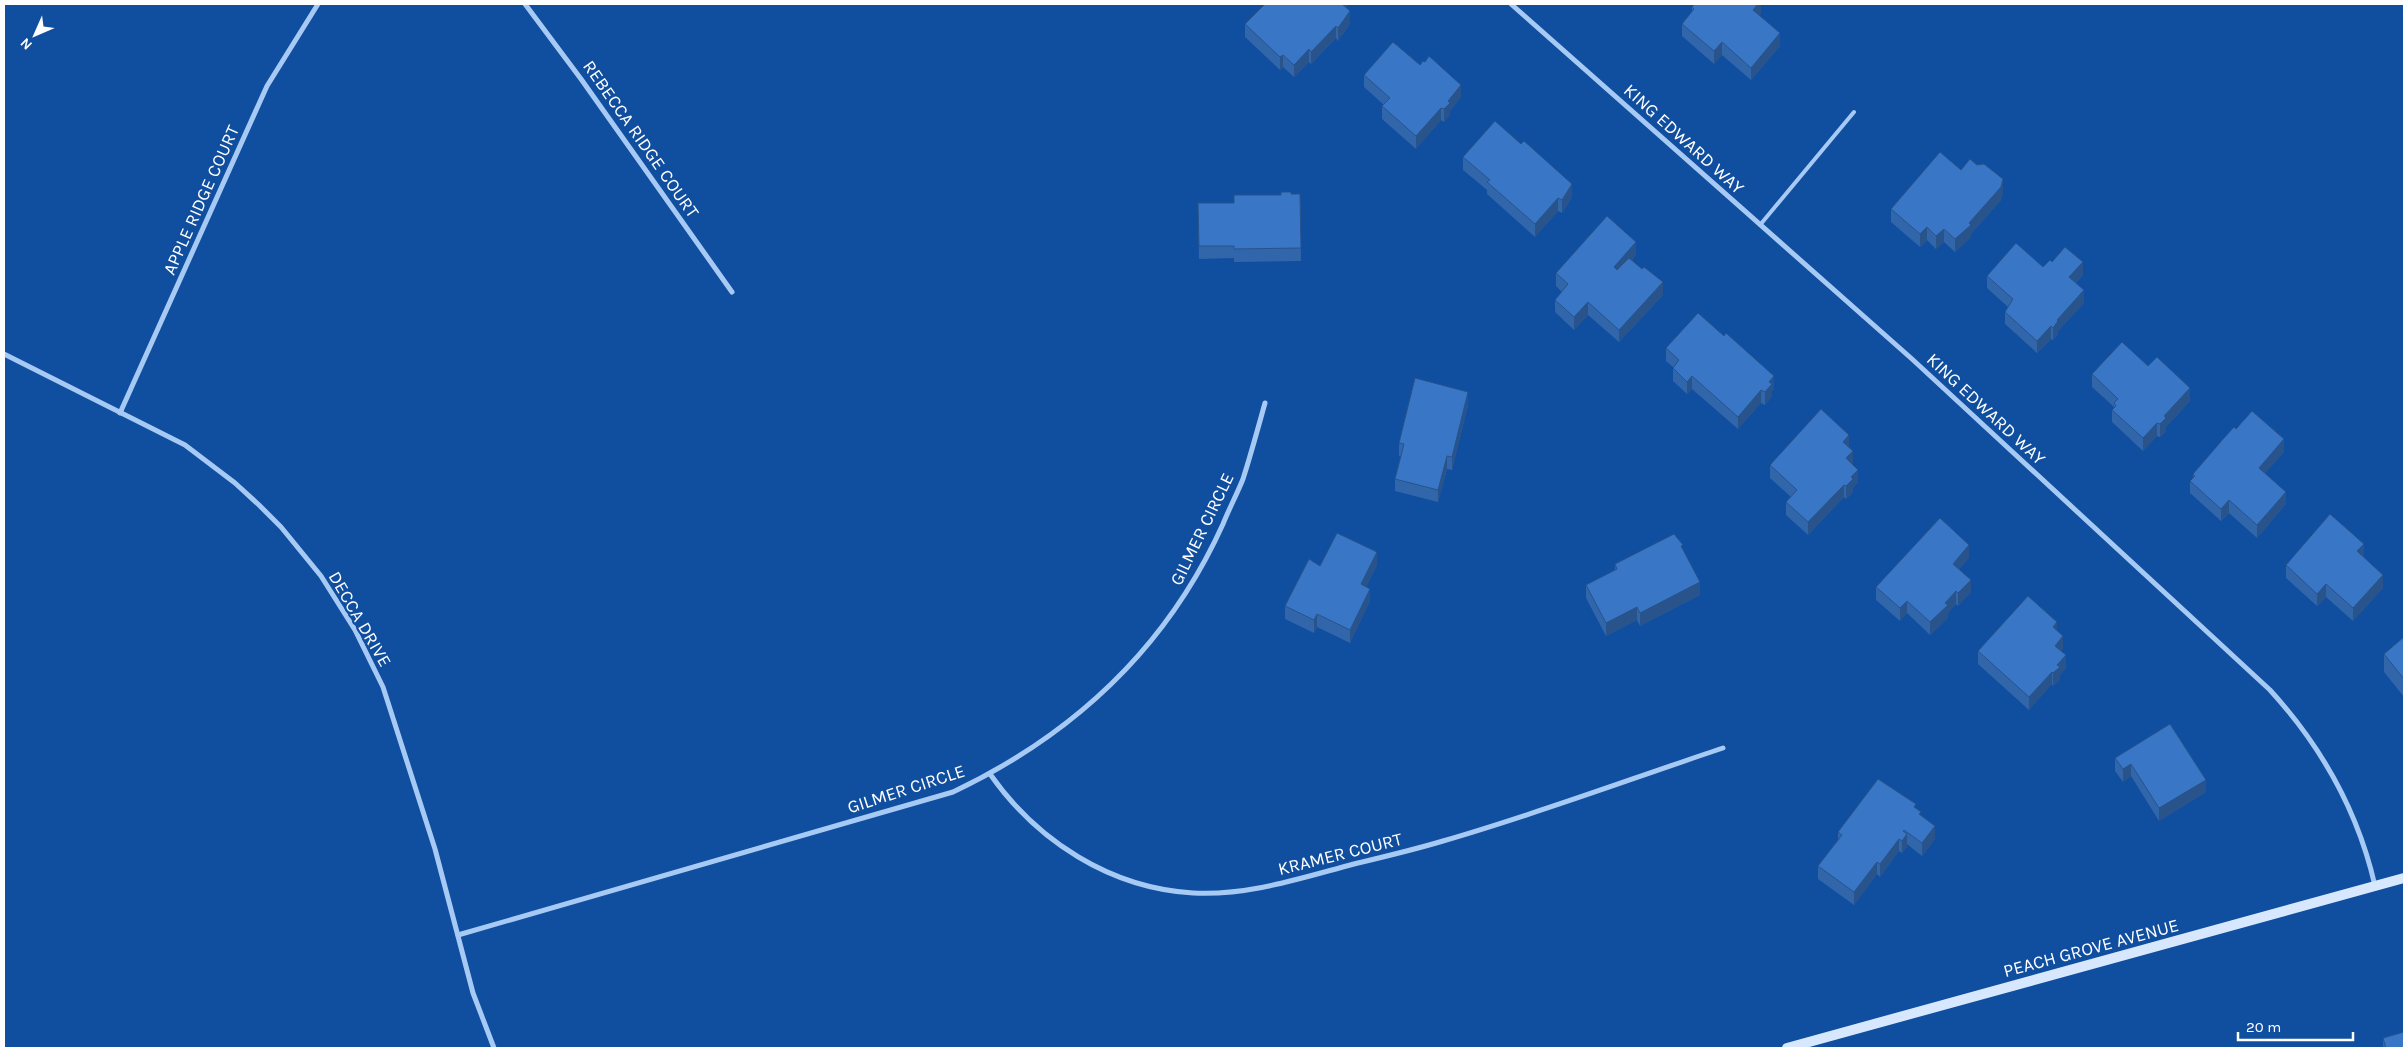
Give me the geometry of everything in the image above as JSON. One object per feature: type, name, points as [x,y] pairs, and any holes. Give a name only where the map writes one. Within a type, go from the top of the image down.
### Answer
[{"type":"main road","name":"PEACH GROVE AVENUE","points":[[1787,1048],[2404,878]]},
{"type":"street","name":"APPLE RIDGE COURT","points":[[120,413],[268,86],[318,4]]},
{"type":"street","name":"REBECCA RIDGE COURT","points":[[526,4],[732,292]]},
{"type":"street","name":"KING EDWARD WAY","points":[[1511,4],[1912,359],[2270,690],[2307,734],[2336,781],[2360,833],[2375,886]]},
{"type":"street","name":"DECCA DRIVE","points":[[4,354],[185,445],[236,483],[281,527],[321,576],[339,603],[370,658],[382,687],[435,849],[474,993],[494,1048]]},
{"type":"street","name":"GILMER CIRCLE","points":[[458,935],[953,792],[990,774],[1036,746],[1086,708],[1132,664],[1172,615],[1206,562],[1242,481],[1265,403]]},
{"type":"street","name":"KRAMER COURT","points":[[990,774],[1017,809],[1032,824],[1067,851],[1086,862],[1148,886],[1192,893],[1214,893],[1257,889],[1443,841],[1723,748]]},
{"type":"lane","points":[[1760,225],[1854,112]]},
{"type":"building","points":[[1265,4],[1342,4],[1350,11],[1338,28],[1336,26],[1311,52],[1309,49],[1294,65],[1283,55],[1280,57],[1245,24]]},
{"type":"building","points":[[1694,4],[1758,4],[1753,10],[1780,33],[1751,68],[1722,42],[1714,51],[1682,24],[1694,9],[1692,7]]},
{"type":"building","points":[[1393,42],[1420,65],[1429,56],[1461,85],[1448,101],[1450,103],[1444,109],[1441,108],[1416,136],[1382,106],[1390,98],[1364,75]]},
{"type":"building","points":[[1495,121],[1521,144],[1524,141],[1572,184],[1562,200],[1558,198],[1535,224],[1487,182],[1490,180],[1463,157]]},
{"type":"building","points":[[1940,152],[1961,170],[1970,159],[1977,165],[1984,164],[2003,179],[2001,187],[1969,223],[1971,225],[1955,239],[1944,229],[1936,236],[1927,227],[1920,234],[1891,209]]},
{"type":"building","points":[[1281,192],[1300,194],[1301,248],[1234,249],[1234,246],[1199,246],[1198,203],[1234,203],[1234,195],[1281,195]]},
{"type":"building","points":[[1607,216],[1636,242],[1614,267],[1617,270],[1629,258],[1663,282],[1619,330],[1588,302],[1574,317],[1555,300],[1568,284],[1556,273]]},
{"type":"building","points":[[2016,243],[2043,267],[2050,260],[2052,262],[2065,247],[2083,262],[2069,277],[2084,290],[2057,320],[2053,328],[2051,326],[2037,341],[2005,312],[2013,299],[1987,276]]},
{"type":"building","points":[[1698,313],[1724,336],[1726,333],[1774,376],[1769,382],[1772,384],[1765,392],[1761,390],[1738,417],[1692,376],[1687,382],[1673,368],[1679,360],[1666,348]]},
{"type":"building","points":[[2122,342],[2148,366],[2157,357],[2190,388],[2164,416],[2166,418],[2160,424],[2157,423],[2143,438],[2112,410],[2116,406],[2114,403],[2118,399],[2092,374]]},
{"type":"building","points":[[1415,378],[1468,392],[1452,457],[1447,456],[1438,490],[1395,479],[1404,444],[1399,443]]},
{"type":"building","points":[[1821,409],[1849,435],[1843,442],[1853,451],[1846,458],[1858,470],[1851,477],[1853,479],[1846,486],[1844,485],[1808,522],[1786,502],[1797,490],[1770,465]]},
{"type":"building","points":[[2252,411],[2284,439],[2259,468],[2286,492],[2257,525],[2229,500],[2221,509],[2190,481],[2195,476],[2193,474],[2224,438],[2234,427],[2236,429]]},
{"type":"building","points":[[2330,514],[2364,544],[2357,551],[2383,575],[2353,608],[2326,584],[2317,594],[2286,565]]},
{"type":"building","points":[[1940,518],[1969,545],[1953,564],[1971,580],[1958,593],[1956,591],[1945,603],[1948,605],[1930,622],[1907,601],[1900,608],[1876,587]]},
{"type":"building","points":[[1337,533],[1377,552],[1361,584],[1370,589],[1350,630],[1317,614],[1314,620],[1285,606],[1309,559],[1320,566]]},
{"type":"building","points":[[1674,534],[1683,545],[1681,546],[1700,582],[1640,613],[1637,607],[1606,623],[1586,585],[1617,569],[1615,564]]},
{"type":"building","points":[[2028,596],[2057,622],[2053,627],[2063,636],[2055,646],[2066,655],[2057,665],[2060,667],[2052,672],[2029,697],[1978,651]]},
{"type":"building","points":[[2404,637],[2404,679],[2384,654]]},
{"type":"building","points":[[2170,724],[2206,780],[2159,808],[2131,764],[2123,769],[2115,758]]},
{"type":"building","points":[[1878,779],[1916,804],[1914,807],[1921,812],[1919,814],[1935,826],[1922,843],[1904,830],[1907,834],[1902,841],[1899,839],[1880,864],[1877,862],[1854,892],[1818,866],[1842,835],[1838,832]]},
{"type":"building","points":[[2404,1032],[2404,1048],[2386,1048],[2383,1038]]}]
